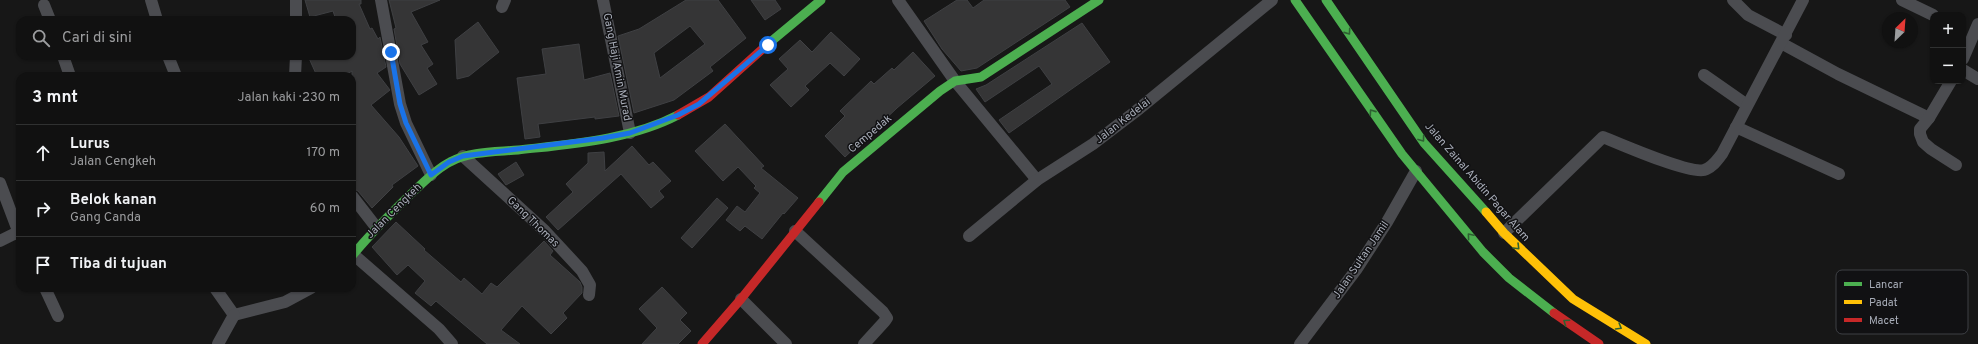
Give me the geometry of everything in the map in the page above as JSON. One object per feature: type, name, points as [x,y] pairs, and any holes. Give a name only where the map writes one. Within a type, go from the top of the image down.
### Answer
[{"type":"main road","name":"Jalan Cengkeh","points":[[356,252],[376,227],[431,175],[449,162],[463,156],[596,139],[630,133],[678,115],[699,104],[821,0]]},
{"type":"main road","name":"Cempedak","points":[[702,344],[742,299],[843,172],[930,98],[955,81],[970,80],[981,77],[1099,0]]},
{"type":"main road","points":[[1295,0],[1402,154],[1494,264],[1565,321],[1599,344]]},
{"type":"main road","name":"Jalan Zainal Abidin Pagar Alam","points":[[1326,0],[1424,143],[1504,233],[1573,299],[1646,344]]},
{"type":"street","points":[[296,0],[296,16]]},
{"type":"street","points":[[381,0],[400,104],[406,123],[431,175]]},
{"type":"street","name":"Gang Haji Amin Murad","points":[[603,0],[630,133]]},
{"type":"street","points":[[898,0],[955,81],[1037,180]]},
{"type":"street","name":"Jalan Kedelai","points":[[969,236],[1037,180],[1093,144],[1135,112],[1272,0]]},
{"type":"street","points":[[1733,0],[1748,15],[1838,74],[1929,118]]},
{"type":"street","points":[[1504,233],[1603,137],[1633,150],[1692,170],[1701,171],[1710,167],[1718,159],[1736,127],[1784,39],[1803,0]]},
{"type":"street","points":[[1904,0],[1930,13]]},
{"type":"street","points":[[44,5],[48,16]]},
{"type":"street","points":[[1965,48],[1968,33],[1978,24]]},
{"type":"street","points":[[64,60],[69,72]]},
{"type":"street","points":[[170,60],[174,72]]},
{"type":"street","points":[[295,72],[296,60]]},
{"type":"street","points":[[1966,72],[1978,78]]},
{"type":"street","points":[[1704,75],[1747,105]]},
{"type":"street","points":[[1949,84],[1929,118],[1920,129],[1921,138],[1931,149],[1956,165]]},
{"type":"street","points":[[1736,127],[1839,174]]},
{"type":"street","name":"Gang Thomas","points":[[463,156],[545,231],[582,271],[590,285],[589,296]]},
{"type":"street","name":"Jalan Sultan Jamil","points":[[1300,344],[1356,270],[1387,222],[1416,171]]},
{"type":"street","points":[[0,183],[16,225]]},
{"type":"street","points":[[356,201],[376,227]]},
{"type":"street","points":[[795,231],[883,312],[887,318],[864,344]]},
{"type":"street","points":[[0,241],[16,234]]},
{"type":"street","points":[[356,259],[438,329],[452,344]]},
{"type":"street","points":[[47,292],[58,316]]},
{"type":"street","points":[[218,292],[234,315]]},
{"type":"street","points":[[218,344],[234,315],[285,302],[303,292]]},
{"type":"street","points":[[742,299],[786,344]]},
{"type":"building","points":[[305,0],[361,0],[361,4],[359,4],[370,29],[372,28],[378,39],[380,37],[386,67],[377,73],[390,90],[371,105],[399,137],[418,166],[392,185],[393,187],[372,208],[356,190],[356,72],[315,72],[310,60],[356,60],[356,16],[335,16],[333,11],[310,16]]},
{"type":"building","points":[[389,0],[440,0],[411,12],[428,42],[421,45],[433,64],[427,68],[437,84],[419,95],[400,64],[394,29],[396,28]]},
{"type":"building","points":[[686,0],[718,0],[746,38],[710,67],[713,71],[674,100],[634,113],[618,36],[639,29]],"holes":[[[690,26],[705,44],[660,78],[654,53]]]},
{"type":"building","points":[[751,0],[775,0],[781,9],[765,20]]},
{"type":"building","points":[[957,0],[967,0],[973,8],[984,0],[1065,0],[1070,7],[977,68],[961,71],[942,49],[924,21]]},
{"type":"building","points":[[478,22],[499,52],[469,76],[457,79],[455,40]]},
{"type":"building","points":[[1082,23],[1110,62],[1009,133],[999,120],[1052,84],[1039,66],[985,102],[976,89],[986,85]]},
{"type":"building","points":[[831,32],[860,59],[844,76],[830,63],[805,86],[809,90],[791,107],[770,85],[788,69],[779,59],[800,40],[812,52]]},
{"type":"building","points":[[579,44],[584,80],[610,73],[619,116],[595,119],[595,117],[538,124],[540,137],[525,139],[517,78],[546,74],[542,49]]},
{"type":"building","points":[[913,52],[935,76],[897,108],[845,157],[825,136],[845,116],[840,111],[871,81],[874,84],[892,68],[894,70]]},
{"type":"building","points":[[725,124],[764,166],[761,168],[798,198],[784,214],[783,213],[762,239],[745,226],[740,231],[726,220],[737,206],[745,212],[760,193],[754,188],[756,186],[738,167],[723,181],[695,151]]},
{"type":"building","points":[[632,146],[649,165],[653,162],[671,181],[659,191],[664,197],[651,208],[621,174],[558,230],[546,217],[573,192],[566,184],[588,163],[588,153],[604,152],[605,171]]},
{"type":"building","points":[[516,162],[524,175],[506,185],[498,174]]},
{"type":"building","points":[[717,198],[728,208],[692,248],[681,238]]},
{"type":"building","points":[[396,222],[425,249],[424,250],[461,282],[464,278],[482,294],[491,283],[497,287],[544,241],[553,251],[550,255],[580,282],[582,293],[563,313],[567,318],[551,334],[522,306],[501,330],[520,344],[487,344],[436,301],[431,306],[415,293],[425,281],[408,265],[397,275],[372,247]]},
{"type":"building","points":[[662,287],[687,313],[680,320],[691,331],[678,344],[642,344],[657,328],[639,309]]},
{"type":"traffic: fast","points":[[768,44],[821,0]]},
{"type":"traffic: fast","points":[[819,202],[843,172],[940,91],[955,81],[981,77],[1099,0]]},
{"type":"traffic: fast","points":[[1295,0],[1402,154],[1483,252],[1509,278],[1554,313]]},
{"type":"traffic: fast","points":[[1326,0],[1424,143],[1486,212]]},
{"type":"traffic: fast","points":[[356,251],[381,223],[426,180],[440,168],[458,158],[475,154],[559,146],[600,140],[640,130],[678,115]]},
{"type":"traffic: slow","points":[[1486,212],[1504,233],[1573,299],[1646,344]]},
{"type":"traffic: jam","points":[[678,115],[709,97],[768,44]]},
{"type":"traffic: jam","points":[[702,344],[741,299],[819,202]]},
{"type":"traffic: jam","points":[[1554,313],[1599,344]]},
{"type":"route","points":[[391,52],[400,104],[406,123],[431,175],[449,162],[463,156],[571,143],[630,133],[678,115],[699,104],[717,90],[734,72],[768,45]]}]
